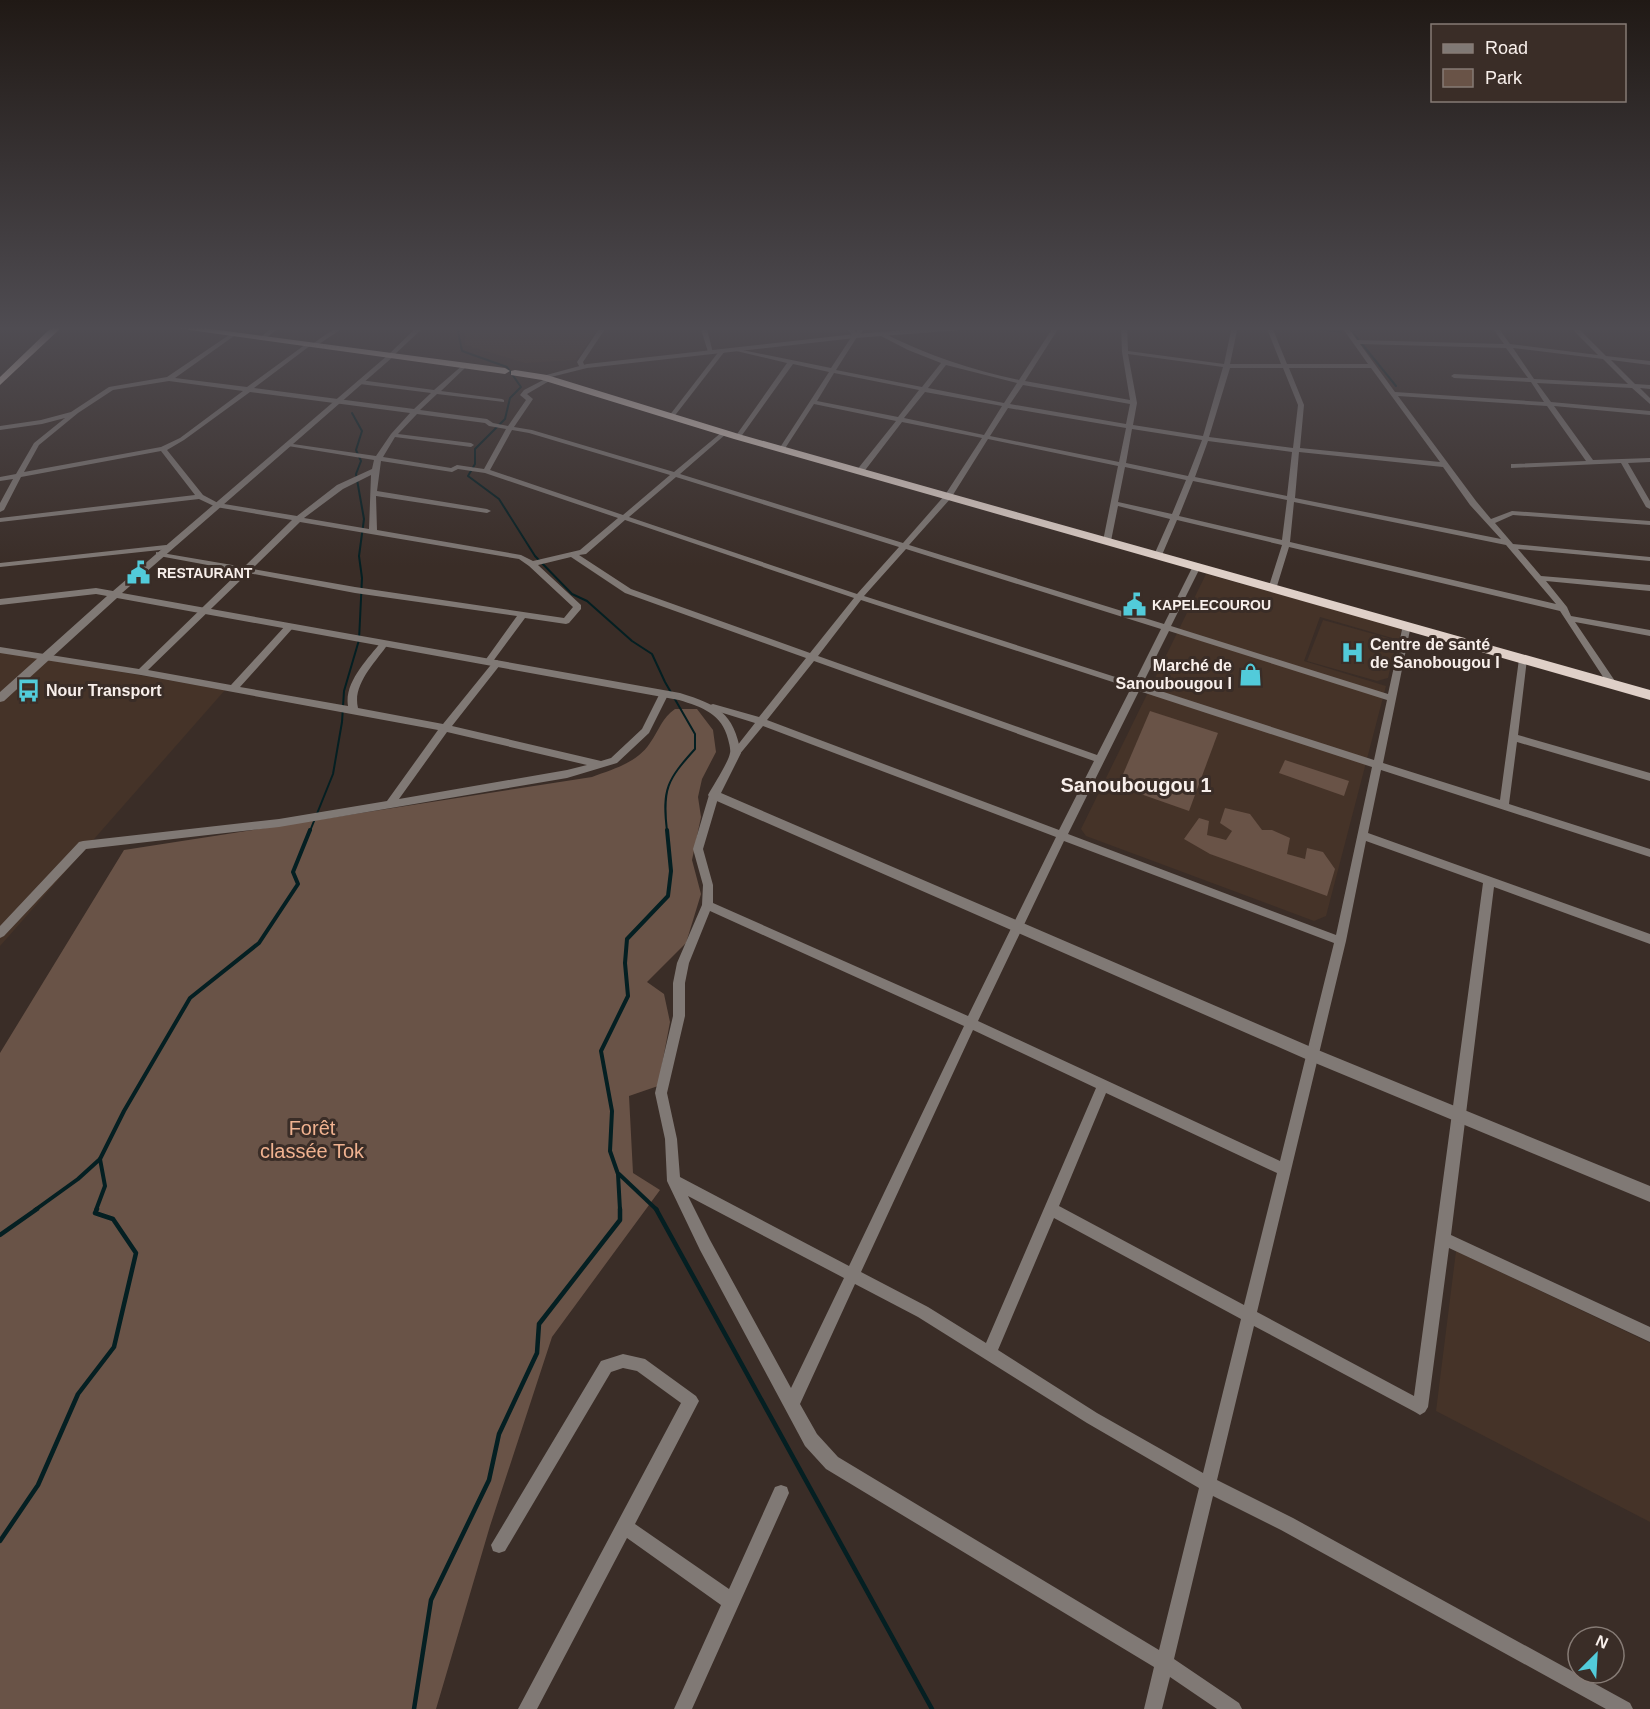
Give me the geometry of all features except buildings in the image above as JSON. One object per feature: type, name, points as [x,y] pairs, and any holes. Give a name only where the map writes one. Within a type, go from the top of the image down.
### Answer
[{"type":"highway","points":[[635,406],[738,437],[1273,586],[1650,695]]},
{"type":"street","points":[[0,510],[36,444],[85,406]]},
{"type":"street","points":[[0,479],[163,449],[182,439],[227,406]]},
{"type":"street","points":[[0,698],[159,554],[333,406]]},
{"type":"street","points":[[367,406],[487,421],[491,425],[530,431],[675,474],[1392,698]]},
{"type":"street","points":[[374,532],[377,459],[393,435],[423,406]]},
{"type":"street","points":[[482,471],[506,428],[524,406]]},
{"type":"street","points":[[671,417],[680,406]]},
{"type":"street","points":[[738,437],[760,406]]},
{"type":"street","points":[[782,449],[811,406]]},
{"type":"street","points":[[834,406],[1120,465],[1190,477],[1509,545],[1650,559]]},
{"type":"street","points":[[860,471],[913,406]]},
{"type":"street","points":[[1007,406],[948,496],[859,597],[736,753],[714,795],[698,849],[708,885],[707,905],[683,963],[679,983],[679,1016],[661,1093],[671,1139],[674,1181],[705,1245],[811,1440],[831,1463],[1164,1663],[1233,1709]]},
{"type":"street","points":[[1011,406],[1205,439],[1446,465]]},
{"type":"street","points":[[1107,541],[1133,406]]},
{"type":"street","points":[[1158,555],[1175,517],[1215,406]]},
{"type":"street","points":[[1273,586],[1286,543],[1298,450],[1301,406]]},
{"type":"street","points":[[1402,406],[1490,522],[1564,609],[1612,684]]},
{"type":"street","points":[[1550,406],[1591,463]]},
{"type":"street","points":[[1569,406],[1650,413]]},
{"type":"street","points":[[0,428],[42,422],[76,412]]},
{"type":"street","points":[[534,563],[547,562],[583,552],[724,433]]},
{"type":"street","points":[[393,435],[471,445]]},
{"type":"street","points":[[288,444],[452,470],[457,467],[482,471],[859,597],[1650,853]]},
{"type":"street","points":[[159,554],[247,571],[566,621],[578,607],[534,563],[521,557],[216,505],[200,497],[163,449]]},
{"type":"street","points":[[1514,466],[1650,460]]},
{"type":"street","points":[[1623,461],[1650,507]]},
{"type":"street","points":[[141,672],[298,519],[340,488],[375,470]]},
{"type":"street","points":[[374,493],[487,511]]},
{"type":"street","points":[[0,520],[200,497]]},
{"type":"street","points":[[1114,502],[1564,609]]},
{"type":"street","points":[[1490,522],[1512,513],[1650,523]]},
{"type":"street","points":[[0,565],[167,547]]},
{"type":"street","points":[[573,555],[628,591],[1098,759]]},
{"type":"street","points":[[792,1403],[1017,925],[1098,759],[1197,566]]},
{"type":"street","points":[[1539,578],[1650,588]]},
{"type":"street","points":[[0,602],[96,591],[680,697],[760,722],[1340,940]]},
{"type":"street","points":[[390,804],[492,662],[523,614]]},
{"type":"street","points":[[1570,618],[1650,633]]},
{"type":"street","points":[[1153,1709],[1340,940],[1364,836],[1407,625]]},
{"type":"street","points":[[234,688],[289,627]]},
{"type":"street","points":[[354,710],[351,704],[354,689],[384,644]]},
{"type":"street","points":[[0,650],[36,657],[49,656],[354,710],[445,728],[601,765]]},
{"type":"street","points":[[1504,805],[1522,659]]},
{"type":"street","points":[[0,933],[83,844],[279,823],[567,774],[614,761],[646,731],[665,695]]},
{"type":"street","points":[[713,707],[727,722],[736,753]]},
{"type":"street","points":[[1512,737],[1650,777]]},
{"type":"street","points":[[714,795],[1313,1055],[1650,1194]]},
{"type":"street","points":[[1364,836],[1650,939]]},
{"type":"street","points":[[1051,1209],[1420,1407],[1444,1239],[1489,881]]},
{"type":"street","points":[[707,905],[970,1023],[1285,1170]]},
{"type":"street","points":[[989,1354],[1103,1086]]},
{"type":"street","points":[[674,1181],[923,1312],[1092,1418],[1207,1484],[1326,1545],[1624,1709]]},
{"type":"street","points":[[1444,1239],[1650,1335]]},
{"type":"street","points":[[499,1545],[606,1366],[623,1361],[640,1364],[691,1401],[526,1709]]},
{"type":"street","points":[[683,1709],[781,1493]]},
{"type":"street","points":[[624,1526],[732,1602]]},
{"type":"shaded area","points":[[1206,574],[1402,628],[1399,640],[1320,617],[1304,661],[1386,686],[1326,916],[1314,921],[1086,836],[1081,829]]},
{"type":"shaded area","name":"Centre de santé de Sanobougou I","points":[[1323,620],[1388,638],[1396,645],[1388,678],[1377,681],[1307,661]]},
{"type":"shaded area","points":[[0,651],[225,690],[0,946]]},
{"type":"shaded area","points":[[1456,1251],[1650,1343],[1650,1522],[1436,1411]]},
{"type":"green space","name":"Forêt classée Tok","points":[[675,709],[697,709],[713,730],[716,752],[702,779],[698,797],[701,817],[692,860],[701,894],[686,943],[647,982],[664,994],[670,1022],[658,1086],[629,1096],[633,1173],[660,1190],[552,1337],[490,1526],[436,1709],[0,1709],[0,1053],[124,850],[592,777],[638,756],[645,750],[667,716]]},
{"type":"green space","points":[[1150,711],[1218,733],[1189,811],[1118,786]]},
{"type":"green space","points":[[1285,760],[1349,781],[1344,796],[1279,773]]},
{"type":"green space","points":[[1225,808],[1250,814],[1262,830],[1272,830],[1290,838],[1287,854],[1305,859],[1307,848],[1323,852],[1335,869],[1327,896],[1210,854],[1184,839],[1199,818],[1209,821],[1207,835],[1226,840],[1232,831],[1220,823]]},
{"type":"waterway","points":[[508,406],[505,419],[475,449],[475,464],[468,476],[499,499],[535,556],[572,594],[587,601],[632,641],[652,654],[665,682],[695,734],[695,749],[678,769],[666,795],[667,831]]},
{"type":"waterway","points":[[310,831],[333,774],[342,722],[344,691],[359,640],[362,578],[359,556],[364,519],[356,474],[361,461],[356,450],[362,431],[352,413]]},
{"type":"waterway","points":[[100,1159],[124,1111],[190,998],[259,943],[298,884],[293,872],[310,830]]},
{"type":"waterway","points":[[620,1210],[618,1174],[610,1151],[612,1111],[601,1051],[628,996],[625,963],[627,939],[668,896],[671,871],[667,830]]},
{"type":"waterway","points":[[35,1210],[78,1179],[100,1159]]},
{"type":"waterway","points":[[96,1210],[105,1186],[100,1159]]},
{"type":"waterway","points":[[619,1174],[656,1209]]},
{"type":"waterway","points":[[0,1235],[37,1209]]},
{"type":"waterway","points":[[0,1541],[38,1485],[78,1394],[114,1347],[136,1253],[113,1219],[95,1213],[97,1209]]},
{"type":"waterway","points":[[656,1209],[932,1709]]},
{"type":"waterway","points":[[414,1709],[431,1600],[489,1480],[499,1434],[537,1353],[539,1324],[620,1220],[620,1210]]},
{"type":"place","name":"RESTAURANT","points":[[139,573]]},
{"type":"place","name":"KAPELECOUROU","points":[[1134,605]]},
{"type":"place","name":"Centre de santé de Sanobougou I","points":[[1352,653]]},
{"type":"place","name":"Marché de Sanoubougou I","points":[[1250,674]]},
{"type":"place","name":"Nour Transport","points":[[28,690]]},
{"type":"district","name":"Sanoubougou 1","points":[[1136,785]]}]
